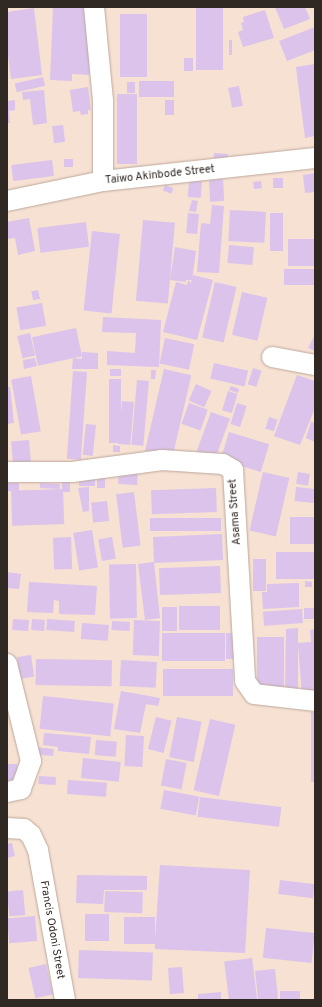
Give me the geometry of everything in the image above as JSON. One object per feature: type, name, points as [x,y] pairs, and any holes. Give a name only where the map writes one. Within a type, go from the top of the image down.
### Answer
[{"type":"street","points":[[94,7],[103,100],[103,181]]},
{"type":"street","name":"Taiwo Akinbode Street","points":[[7,201],[103,181],[315,158]]},
{"type":"street","points":[[272,357],[315,365]]},
{"type":"street","name":"Asama Street","points":[[7,472],[72,472],[162,460],[223,464],[232,470],[245,681],[254,694],[315,701]]},
{"type":"street","points":[[7,664],[31,761],[21,789],[7,792]]},
{"type":"street","name":"Francis Odoni Street","points":[[7,828],[24,829],[31,836],[40,860],[65,1000]]},
{"type":"building","points":[[53,7],[92,8],[89,75],[72,74],[72,81],[50,80]]},
{"type":"building","points":[[196,7],[223,7],[223,70],[196,70]]},
{"type":"building","points":[[275,7],[305,7],[310,19],[284,29]]},
{"type":"building","points":[[34,8],[42,75],[11,79],[7,48],[7,12]]},
{"type":"building","points":[[265,10],[274,38],[243,47],[238,32],[243,30],[241,23],[244,22],[243,17]]},
{"type":"building","points":[[120,14],[147,14],[147,77],[120,77]]},
{"type":"building","points":[[315,27],[315,50],[287,61],[279,41]]},
{"type":"building","points":[[229,40],[232,40],[232,55],[229,55]]},
{"type":"building","points":[[184,58],[193,58],[193,71],[184,71]]},
{"type":"building","points":[[315,64],[315,136],[305,138],[296,67]]},
{"type":"building","points":[[43,77],[45,86],[17,92],[15,84]]},
{"type":"building","points":[[139,81],[174,81],[174,97],[139,97]]},
{"type":"building","points":[[127,82],[135,82],[135,93],[127,93]]},
{"type":"building","points":[[239,86],[243,106],[232,108],[228,88]]},
{"type":"building","points":[[88,87],[91,110],[88,110],[88,114],[81,115],[80,111],[73,112],[70,90]]},
{"type":"building","points":[[44,90],[47,123],[33,125],[30,99],[23,100],[22,92]]},
{"type":"building","points":[[117,94],[137,94],[137,164],[117,164]]},
{"type":"building","points":[[15,100],[15,110],[9,111],[10,123],[7,123],[7,101]]},
{"type":"building","points":[[165,100],[174,100],[174,115],[165,115]]},
{"type":"building","points":[[63,125],[65,142],[54,143],[52,126]]},
{"type":"building","points":[[214,153],[228,154],[227,164],[213,163]]},
{"type":"building","points":[[64,159],[73,159],[73,167],[64,167]]},
{"type":"building","points":[[52,160],[54,176],[13,181],[11,165]]},
{"type":"building","points":[[315,173],[315,192],[305,193],[303,175]]},
{"type":"building","points":[[273,178],[283,178],[283,188],[273,188]]},
{"type":"building","points":[[223,179],[224,201],[210,202],[209,180]]},
{"type":"building","points":[[189,180],[202,181],[201,198],[188,197]]},
{"type":"building","points":[[261,181],[262,188],[254,189],[253,182]]},
{"type":"building","points":[[165,185],[173,188],[171,194],[163,191]]},
{"type":"building","points":[[192,200],[198,201],[196,212],[189,211]]},
{"type":"building","points":[[212,205],[224,206],[219,273],[197,272],[201,223],[210,224]]},
{"type":"building","points":[[230,210],[266,212],[264,243],[228,241]]},
{"type":"building","points":[[188,213],[199,214],[197,234],[186,233]]},
{"type":"building","points":[[270,213],[283,213],[283,251],[270,251]]},
{"type":"building","points":[[29,218],[35,251],[18,255],[15,238],[7,239],[7,222]]},
{"type":"building","points":[[143,220],[175,223],[168,303],[136,301]]},
{"type":"building","points":[[86,222],[89,247],[40,253],[37,228]]},
{"type":"building","points":[[92,231],[120,234],[111,313],[84,311]]},
{"type":"building","points":[[288,239],[315,239],[315,266],[288,266]]},
{"type":"building","points":[[229,245],[254,247],[252,265],[227,263]]},
{"type":"building","points":[[175,247],[196,251],[192,280],[186,280],[186,282],[170,280]]},
{"type":"building","points":[[284,269],[315,269],[315,285],[284,285]]},
{"type":"building","points":[[193,275],[213,280],[197,340],[163,332],[176,282],[187,285],[188,280],[191,283]]},
{"type":"building","points":[[215,282],[236,287],[224,342],[202,338]]},
{"type":"building","points":[[38,290],[40,299],[33,300],[31,292]]},
{"type":"building","points":[[242,292],[267,298],[257,341],[232,335]]},
{"type":"building","points":[[42,303],[46,326],[20,330],[16,308]]},
{"type":"building","points":[[103,317],[161,320],[159,367],[107,365],[107,351],[135,353],[136,333],[102,332]]},
{"type":"building","points":[[76,328],[82,356],[38,366],[32,337]]},
{"type":"building","points":[[30,333],[35,355],[23,358],[17,336]]},
{"type":"building","points":[[315,334],[315,351],[308,348]]},
{"type":"building","points":[[165,338],[194,344],[189,370],[160,363]]},
{"type":"building","points":[[82,352],[98,353],[98,369],[72,369],[73,358],[82,359]]},
{"type":"building","points":[[35,358],[37,366],[24,369],[23,360]]},
{"type":"building","points":[[214,363],[248,371],[245,386],[210,379]]},
{"type":"building","points":[[253,368],[262,371],[256,387],[248,384]]},
{"type":"building","points":[[110,369],[121,369],[121,376],[110,376]]},
{"type":"building","points":[[164,369],[191,375],[172,457],[145,451]]},
{"type":"building","points":[[151,370],[156,370],[155,379],[151,379]]},
{"type":"building","points":[[73,371],[87,372],[81,460],[67,459]]},
{"type":"building","points":[[297,375],[315,381],[315,408],[300,445],[274,436]]},
{"type":"building","points":[[31,376],[41,431],[21,435],[11,379]]},
{"type":"building","points":[[109,379],[121,379],[121,443],[109,443]]},
{"type":"building","points":[[137,380],[149,381],[143,446],[131,445]]},
{"type":"building","points":[[196,384],[212,391],[204,407],[189,400]]},
{"type":"building","points":[[231,386],[239,389],[238,393],[229,390]]},
{"type":"building","points":[[7,387],[10,387],[14,423],[7,424]]},
{"type":"building","points":[[228,391],[238,394],[232,413],[222,410]]},
{"type":"building","points":[[122,401],[134,402],[130,445],[118,444]]},
{"type":"building","points":[[189,403],[208,410],[200,431],[181,424]]},
{"type":"building","points":[[237,403],[247,406],[240,427],[231,424]]},
{"type":"building","points":[[211,412],[230,419],[214,462],[195,455]]},
{"type":"building","points":[[269,417],[278,420],[274,431],[265,428]]},
{"type":"building","points":[[311,422],[315,423],[315,442],[306,438]]},
{"type":"building","points":[[86,424],[96,425],[93,456],[83,455]]},
{"type":"building","points":[[229,432],[269,444],[261,472],[221,460]]},
{"type":"building","points":[[29,440],[31,462],[13,463],[11,442]]},
{"type":"building","points":[[113,445],[120,446],[120,452],[113,452]]},
{"type":"building","points":[[119,470],[138,471],[137,485],[118,484]]},
{"type":"building","points":[[263,472],[289,478],[276,537],[250,530]]},
{"type":"building","points":[[298,472],[310,474],[308,486],[296,484]]},
{"type":"building","points":[[79,474],[95,474],[95,486],[79,486]]},
{"type":"building","points":[[97,474],[105,474],[105,488],[97,488]]},
{"type":"building","points":[[62,475],[70,475],[70,492],[62,492]]},
{"type":"building","points":[[7,483],[19,483],[19,491],[7,491]]},
{"type":"building","points":[[40,483],[60,484],[60,489],[40,488]]},
{"type":"building","points":[[89,487],[89,511],[83,512],[78,488]]},
{"type":"building","points":[[296,487],[315,489],[313,503],[295,501]]},
{"type":"building","points":[[216,488],[217,512],[152,514],[151,490]]},
{"type":"building","points":[[63,489],[64,524],[12,526],[11,491]]},
{"type":"building","points":[[134,492],[141,546],[123,548],[116,494]]},
{"type":"building","points":[[107,501],[109,521],[93,523],[91,503]]},
{"type":"building","points":[[290,517],[315,517],[315,544],[290,544]]},
{"type":"building","points":[[150,518],[221,518],[221,531],[150,531]]},
{"type":"building","points":[[92,530],[98,568],[79,571],[73,533]]},
{"type":"building","points":[[222,534],[223,560],[154,563],[160,618],[145,620],[138,564],[154,562],[153,537]]},
{"type":"building","points":[[71,537],[72,569],[54,570],[53,538]]},
{"type":"building","points":[[112,537],[116,559],[102,561],[98,539]]},
{"type":"building","points":[[276,552],[315,552],[315,579],[276,579]]},
{"type":"building","points":[[253,559],[266,559],[266,591],[253,591]]},
{"type":"building","points":[[109,564],[136,564],[137,618],[110,618]]},
{"type":"building","points":[[220,566],[221,593],[160,595],[159,568]]},
{"type":"building","points":[[7,572],[21,574],[19,589],[8,588]]},
{"type":"building","points":[[305,581],[312,582],[312,587],[305,587]]},
{"type":"building","points":[[29,582],[97,586],[95,615],[59,614],[59,601],[54,600],[53,613],[27,612]]},
{"type":"building","points":[[299,583],[299,607],[263,609],[262,592],[267,592],[267,584]]},
{"type":"building","points":[[179,606],[220,606],[220,630],[179,630]]},
{"type":"building","points":[[162,607],[177,607],[177,631],[162,631]]},
{"type":"building","points":[[304,608],[315,608],[315,619],[304,619]]},
{"type":"building","points":[[302,609],[303,623],[264,626],[263,612]]},
{"type":"building","points":[[13,619],[29,620],[28,631],[12,630]]},
{"type":"building","points":[[32,619],[45,620],[44,631],[31,630]]},
{"type":"building","points":[[47,619],[75,621],[74,632],[46,630]]},
{"type":"building","points":[[134,620],[160,621],[159,656],[133,655]]},
{"type":"building","points":[[112,621],[130,622],[130,631],[112,630]]},
{"type":"building","points":[[82,623],[109,625],[108,641],[81,639]]},
{"type":"building","points":[[298,628],[298,643],[311,642],[310,630],[315,629],[315,693],[302,694],[298,645],[298,690],[285,690],[286,629]]},
{"type":"building","points":[[162,633],[225,633],[225,661],[162,661]]},
{"type":"building","points":[[226,633],[235,633],[235,659],[226,659]]},
{"type":"building","points":[[257,637],[284,637],[284,689],[257,689]]},
{"type":"building","points":[[31,655],[34,677],[20,679],[17,657]]},
{"type":"building","points":[[36,659],[112,660],[112,686],[36,685]]},
{"type":"building","points":[[121,660],[157,662],[156,688],[120,686]]},
{"type":"building","points":[[163,669],[233,669],[233,696],[163,696]]},
{"type":"building","points":[[121,691],[160,698],[158,706],[146,704],[140,733],[114,729]]},
{"type":"building","points":[[43,696],[114,703],[110,736],[40,729]]},
{"type":"building","points":[[311,712],[315,712],[315,782],[311,782]]},
{"type":"building","points":[[156,717],[172,721],[164,753],[148,749]]},
{"type":"building","points":[[177,717],[202,722],[194,762],[169,757]]},
{"type":"building","points":[[210,719],[235,725],[219,796],[194,790]]},
{"type":"building","points":[[44,733],[91,737],[89,754],[58,751],[58,747],[43,745]]},
{"type":"building","points":[[126,735],[144,736],[142,767],[124,766]]},
{"type":"building","points":[[96,740],[117,742],[116,757],[95,755]]},
{"type":"building","points":[[34,747],[54,749],[53,756],[33,754]]},
{"type":"building","points":[[83,758],[121,762],[119,782],[81,778]]},
{"type":"building","points":[[166,759],[187,763],[181,790],[161,786]]},
{"type":"building","points":[[7,764],[17,764],[17,780],[7,780]]},
{"type":"building","points":[[39,776],[56,777],[56,785],[39,784]]},
{"type":"building","points":[[68,780],[107,783],[106,797],[67,794]]},
{"type":"building","points":[[164,790],[199,797],[196,816],[160,809]]},
{"type":"building","points":[[200,797],[281,807],[279,827],[198,817]]},
{"type":"building","points":[[12,843],[15,856],[7,858],[7,844]]},
{"type":"building","points":[[160,865],[250,870],[245,953],[155,949],[155,944],[124,944],[124,917],[155,917],[155,940]]},
{"type":"building","points":[[77,875],[147,876],[147,890],[104,890],[103,904],[76,903]]},
{"type":"building","points":[[280,880],[315,884],[313,898],[278,894]]},
{"type":"building","points":[[23,890],[25,915],[9,916],[7,891]]},
{"type":"building","points":[[105,891],[143,892],[142,913],[104,912]]},
{"type":"building","points":[[85,914],[109,914],[109,941],[85,941]]},
{"type":"building","points":[[35,916],[37,941],[9,943],[7,918]]},
{"type":"building","points":[[266,928],[315,933],[312,963],[263,958]]},
{"type":"building","points":[[79,950],[153,953],[152,981],[78,978]]},
{"type":"building","points":[[252,958],[257,1000],[229,1000],[224,961]]},
{"type":"building","points":[[46,964],[53,994],[35,998],[28,968]]},
{"type":"building","points":[[182,967],[184,993],[170,994],[168,968]]},
{"type":"building","points":[[275,969],[278,999],[258,1000],[255,971]]},
{"type":"building","points":[[280,991],[300,991],[300,1000],[280,1000]]},
{"type":"building","points":[[221,992],[221,1000],[198,1000],[198,994]]}]
